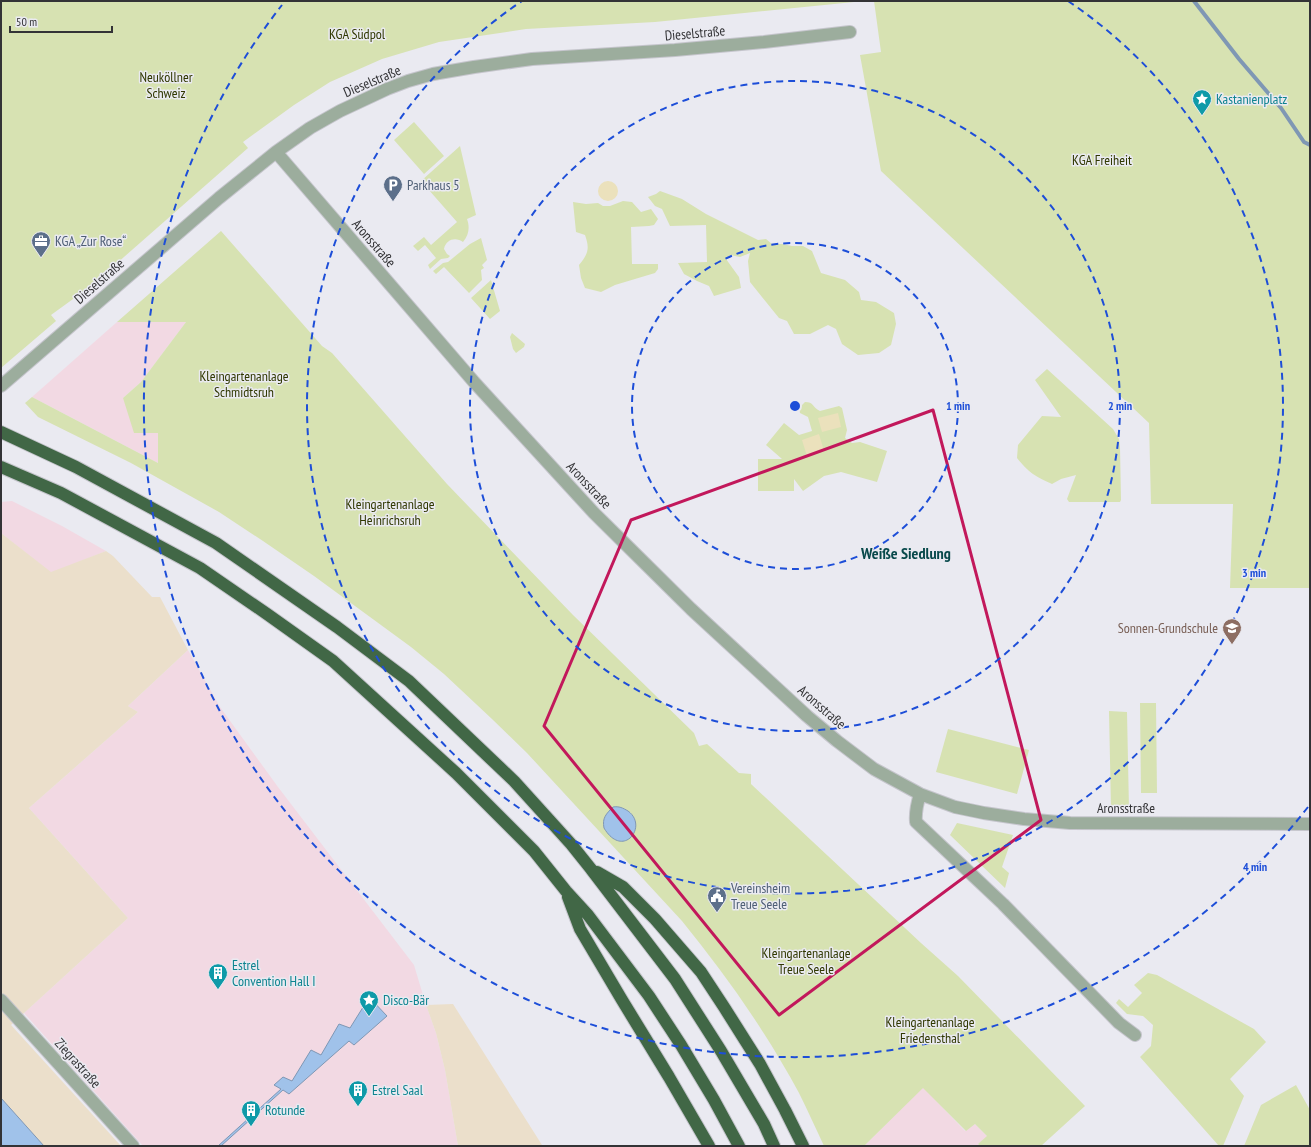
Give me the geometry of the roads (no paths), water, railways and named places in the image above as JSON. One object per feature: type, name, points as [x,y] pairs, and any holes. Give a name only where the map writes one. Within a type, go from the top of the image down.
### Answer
[{"type":"highway","points":[[1,432],[76,466],[216,543],[337,627],[409,681],[509,776],[566,838],[591,868],[675,979],[721,1051],[764,1124],[774,1146]]},
{"type":"highway","points":[[1,467],[62,493],[200,568],[268,614],[333,661],[456,773],[534,851],[566,891],[588,914],[649,996],[681,1045],[714,1100],[739,1146]]},
{"type":"highway","points":[[591,868],[623,888],[655,919],[701,972],[760,1064],[803,1146]]},
{"type":"highway","points":[[566,891],[580,928],[709,1146]]},
{"type":"street","name":"Dieselstraße","points":[[1,386],[219,198],[276,152],[310,128],[340,111],[388,89],[408,81],[433,74],[474,66],[532,59],[675,50],[764,42],[850,32]]},
{"type":"street","name":"Aronsstraße","points":[[276,152],[474,382],[549,465],[629,548],[691,609],[807,716],[874,769],[920,794],[955,806],[984,813],[1024,819],[1070,823],[1310,824]]},
{"type":"street","points":[[920,794],[917,805],[916,822],[1003,904],[1119,1023],[1135,1035]]},
{"type":"street","name":"Ziegrastraße","points":[[1,1000],[133,1146]]},
{"type":"water","points":[[613,807],[624,809],[634,817],[636,824],[635,831],[631,837],[625,841],[619,841],[611,837],[604,828],[605,816]]},
{"type":"water","points":[[370,998],[387,1016],[354,1045],[349,1041],[289,1094],[283,1090],[221,1146],[218,1146],[281,1089],[274,1085],[283,1077],[292,1081],[311,1050],[321,1055],[339,1024],[350,1028]]},
{"type":"water","points":[[1,1098],[44,1146],[1,1146]]},
{"type":"waterway","points":[[1194,1],[1239,59],[1281,108],[1304,142],[1310,145]]},
{"type":"place","name":"Kastanienplatz","points":[[1202,116]]},
{"type":"place","name":"Parkhaus 5","points":[[393,202]]},
{"type":"place","name":"KGA „Zur Rose“","points":[[41,258]]},
{"type":"place","name":"Sonnen-Grundschule","points":[[1232,645]]},
{"type":"place","name":"Vereinsheim Treue Seele","points":[[717,913]]},
{"type":"place","name":"Estrel Convention Hall I","points":[[218,990]]},
{"type":"place","name":"Disco-Bär","points":[[369,1017]]},
{"type":"place","name":"Estrel Saal","points":[[358,1107]]},
{"type":"place","name":"Rotunde","points":[[251,1127]]},
{"type":"district","name":"Weiße Siedlung","points":[[906,553]]},
{"type":"park label","name":"KGA Südpol","points":[[357,34]]},
{"type":"park label","name":"Neuköllner Schweiz","points":[[166,86]]},
{"type":"park label","name":"KGA Freiheit","points":[[1102,160]]},
{"type":"park label","name":"Kleingartenanlage Schmidtsruh","points":[[244,384]]},
{"type":"park label","name":"Kleingartenanlage Heinrichsruh","points":[[390,512]]},
{"type":"park label","name":"Kleingartenanlage Treue Seele","points":[[806,962]]},
{"type":"park label","name":"Kleingartenanlage Friedensthal","points":[[930,1030]]}]
